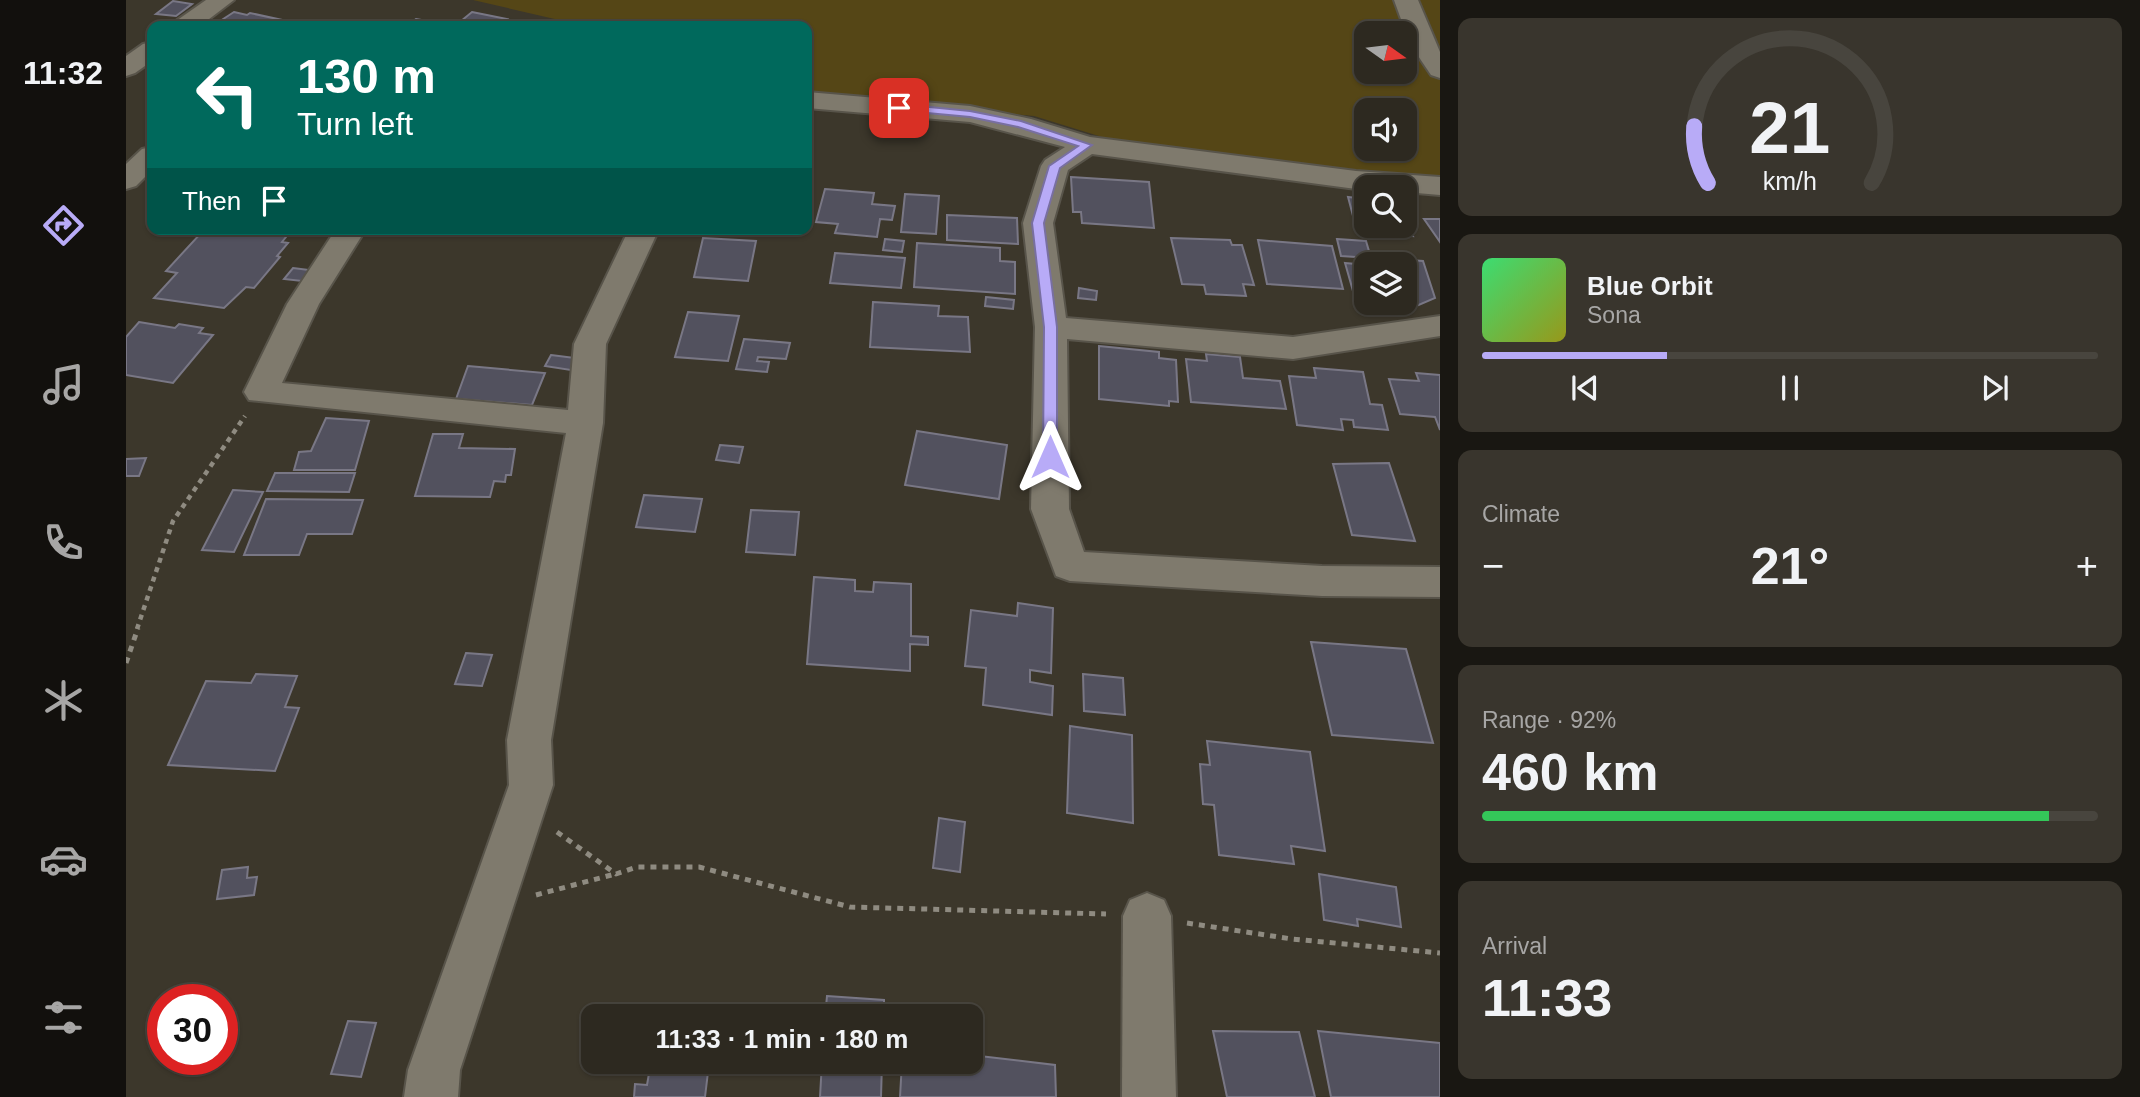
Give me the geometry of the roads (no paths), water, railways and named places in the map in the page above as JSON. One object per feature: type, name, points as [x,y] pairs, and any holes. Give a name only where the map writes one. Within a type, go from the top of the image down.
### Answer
[{"type":"street","points":[[192,21],[222,0]]},
{"type":"street","points":[[1406,0],[1431,43],[1440,70]]},
{"type":"street","points":[[126,68],[147,53]]},
{"type":"street","points":[[812,100],[970,114],[1021,125],[1087,145],[1356,180],[1440,186]]},
{"type":"street","points":[[1087,145],[1055,166],[1038,223],[1051,327],[1050,509],[1070,566],[1322,581],[1440,582]]},
{"type":"street","points":[[126,180],[147,160]]},
{"type":"street","points":[[347,235],[303,304],[261,392],[585,423]]},
{"type":"street","points":[[430,1097],[434,1070],[531,785],[529,740],[585,423],[590,344],[641,235]]},
{"type":"street","points":[[1051,327],[1293,348],[1440,326]]},
{"type":"street","points":[[1147,916],[1149,1097]]}]
